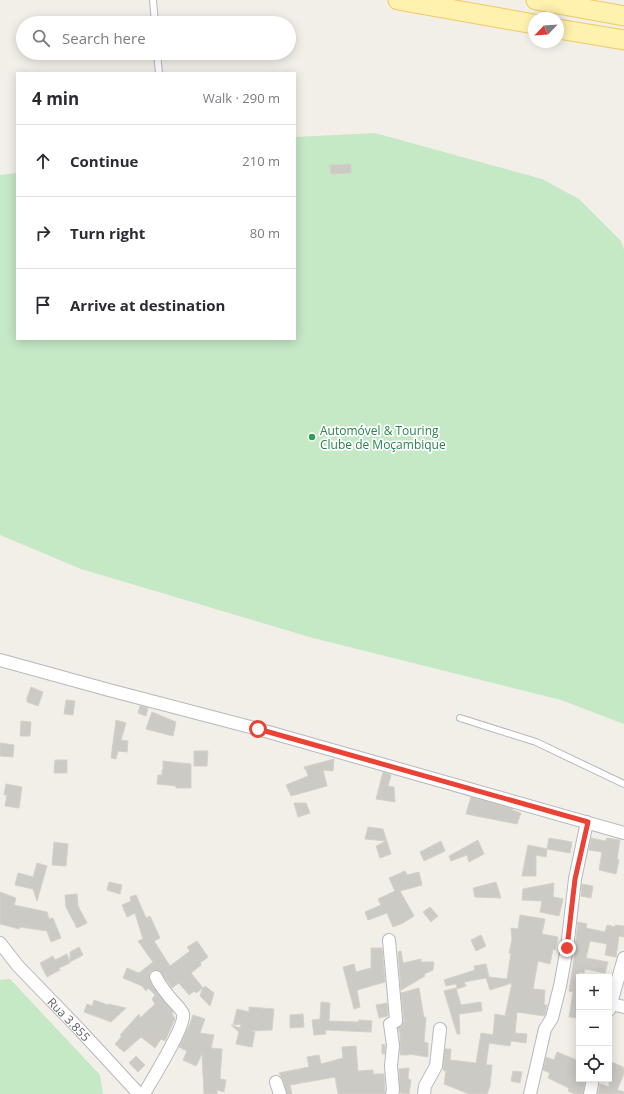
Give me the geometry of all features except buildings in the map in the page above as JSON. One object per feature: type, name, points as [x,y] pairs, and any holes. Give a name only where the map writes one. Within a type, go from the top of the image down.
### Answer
[{"type":"main road","points":[[398,0],[528,23]]},
{"type":"main road","points":[[536,0],[624,16]]},
{"type":"main road","points":[[564,29],[624,40]]},
{"type":"street","points":[[0,660],[265,731],[624,833]]},
{"type":"street","points":[[530,1094],[545,1029],[552,1018],[560,986],[567,948],[575,879],[588,822]]},
{"type":"street","points":[[389,940],[396,1018],[396,1021],[390,1024],[393,1045],[392,1094]]},
{"type":"street","name":"Rua 3.855","points":[[0,943],[18,966],[138,1094]]},
{"type":"street","points":[[612,1000],[624,958]]},
{"type":"street","points":[[144,1094],[172,1045],[183,1016],[182,1011],[168,995],[156,977]]},
{"type":"street","points":[[612,1007],[624,1007]]},
{"type":"street","points":[[424,1094],[425,1086],[436,1066],[440,1029]]},
{"type":"street","points":[[276,1082],[280,1094]]},
{"type":"street","points":[[590,1094],[592,1082]]},
{"type":"lane","points":[[153,0],[154,16]]},
{"type":"lane","points":[[158,60],[159,72]]},
{"type":"lane","points":[[460,718],[536,742],[624,784]]},
{"type":"green space","name":"Automóvel & Touring Clube de Moçambique","points":[[375,133],[542,179],[579,199],[621,241],[624,250],[624,724],[561,700],[313,638],[81,569],[0,535],[0,175],[16,173],[16,340],[296,340],[296,137]]},
{"type":"green space","points":[[10,979],[100,1075],[103,1094],[0,1094],[0,980]]},
{"type":"place","name":"Automóvel & Touring Clube de Moçambique","points":[[312,437]]},
{"type":"route","points":[[258,729],[588,822],[575,879],[567,948]]}]
